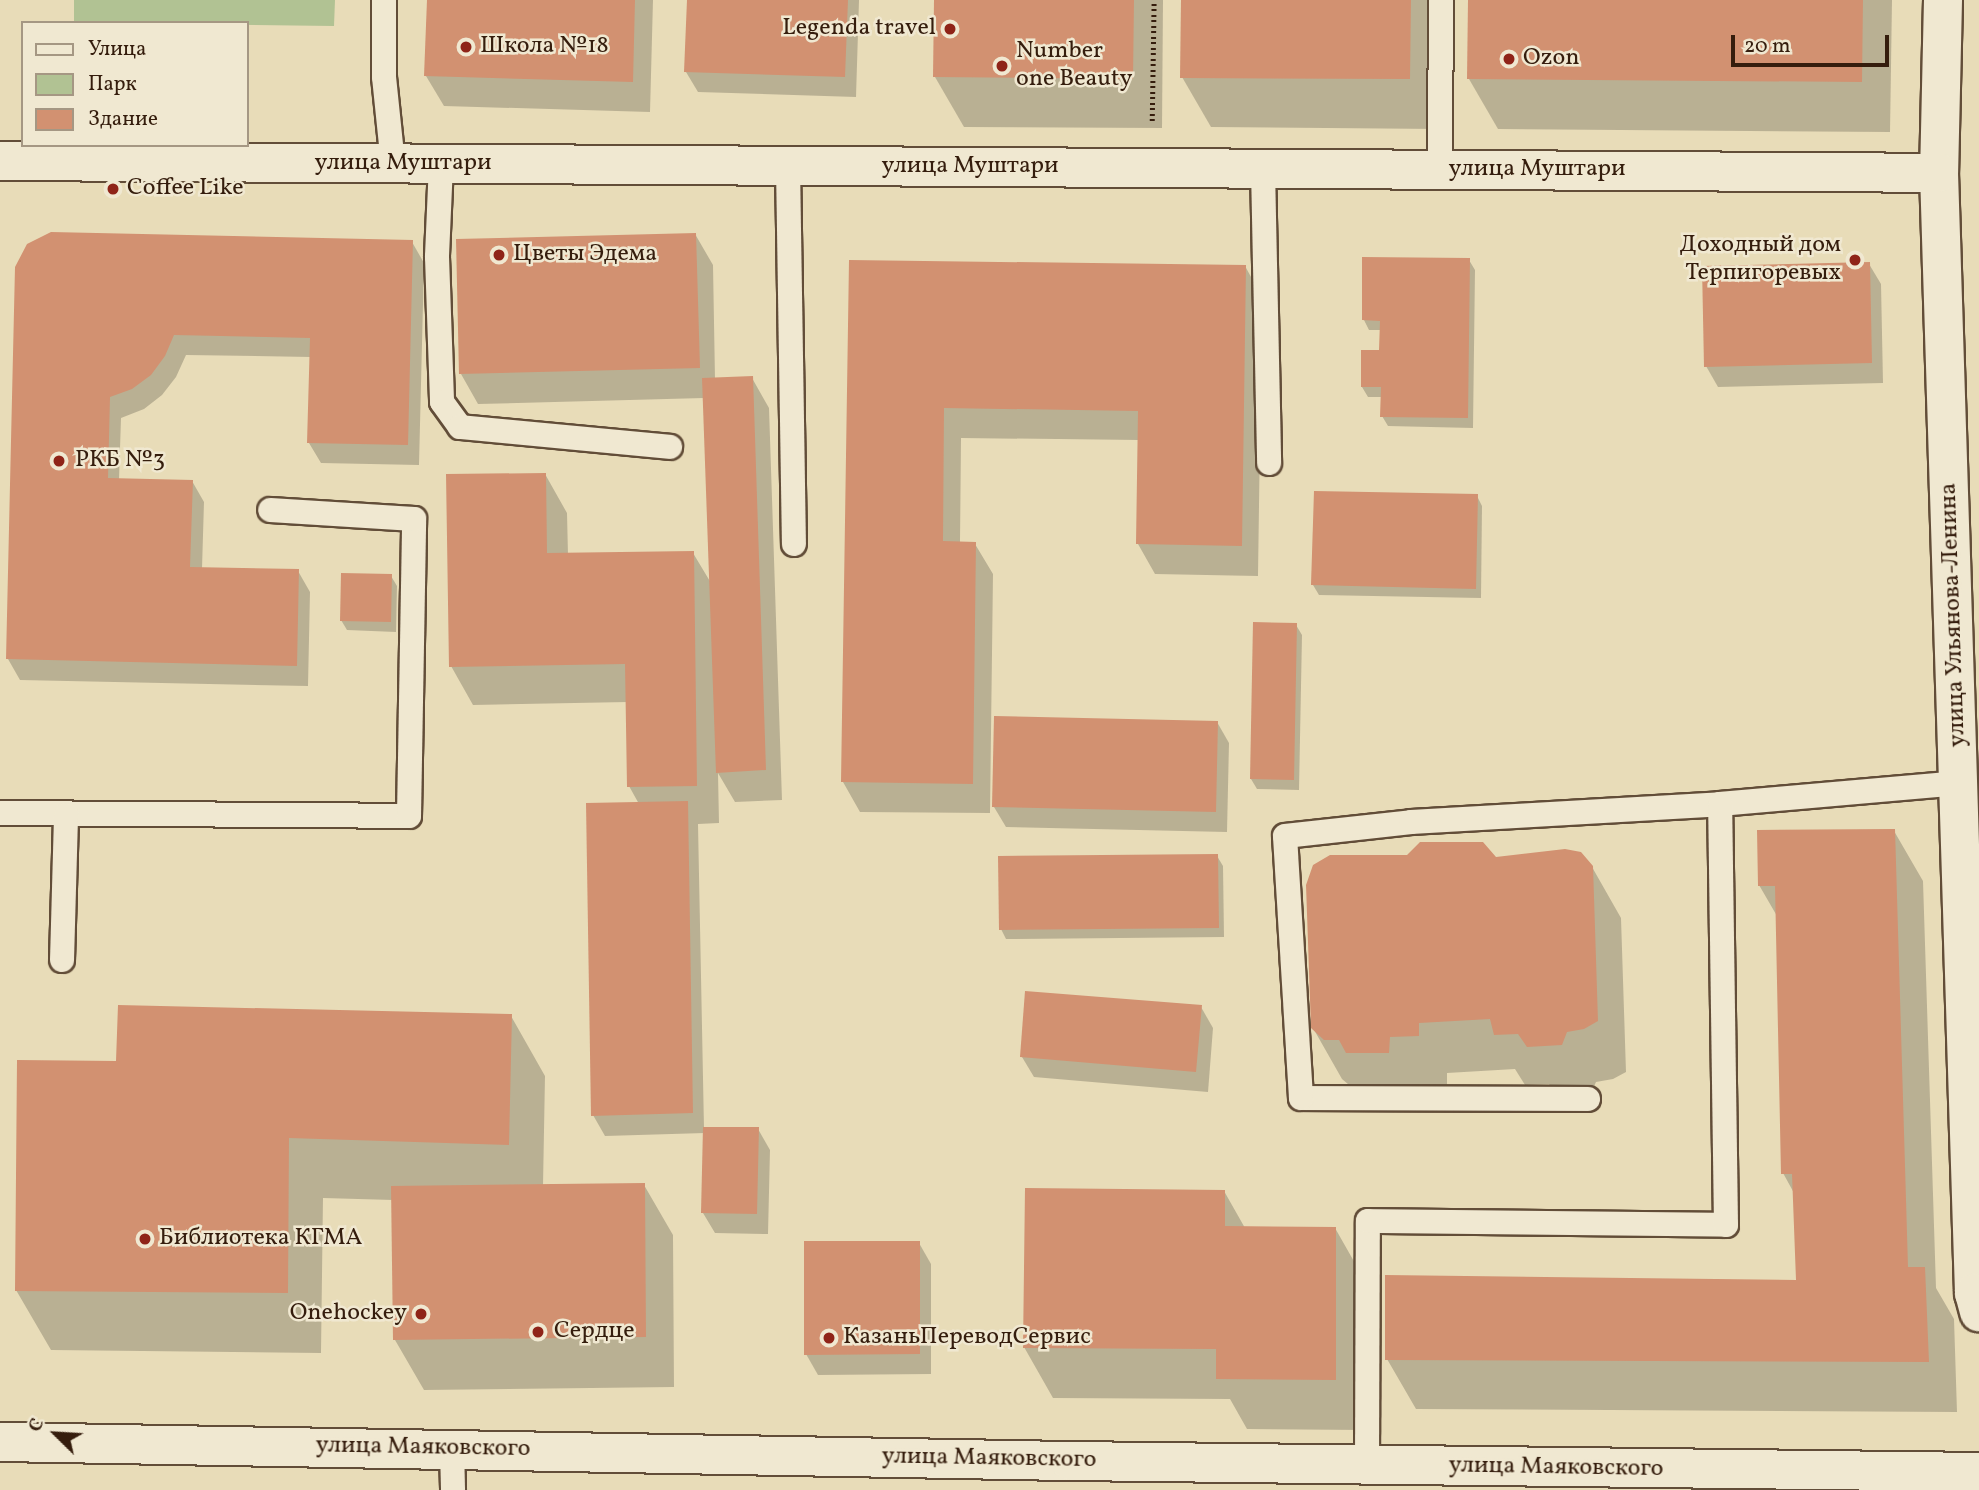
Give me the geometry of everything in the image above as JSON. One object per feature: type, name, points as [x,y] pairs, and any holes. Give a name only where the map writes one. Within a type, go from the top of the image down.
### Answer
[{"type":"street","name":"улица Ульянова-Ленина","points":[[1943,0],[1939,173],[1959,783],[1972,965],[1975,1293],[1979,1312]]},
{"type":"street","name":"улица Муштари","points":[[0,161],[1939,173]]},
{"type":"street","name":"улица Маяковского","points":[[0,1441],[453,1448],[1072,1476],[1979,1472]]},
{"type":"lane","points":[[384,0],[384,76],[393,164]]},
{"type":"lane","points":[[1440,170],[1441,0]]},
{"type":"lane","points":[[441,164],[437,257],[442,402],[460,427],[670,447]]},
{"type":"lane","points":[[788,166],[794,544]]},
{"type":"lane","points":[[1263,169],[1269,463]]},
{"type":"lane","points":[[0,813],[410,816],[414,519],[270,510]]},
{"type":"lane","points":[[1588,1099],[1301,1098],[1285,836],[1410,822],[1720,804],[1959,783]]},
{"type":"lane","points":[[1386,1473],[1368,1221],[1726,1224],[1720,804]]},
{"type":"lane","points":[[62,960],[66,815]]},
{"type":"lane","points":[[453,1448],[453,1490]]},
{"type":"path","points":[[1151,167],[1154,0]]},
{"type":"green space","points":[[74,0],[335,0],[334,26],[248,25],[248,21],[74,21]]},
{"type":"building","points":[[427,0],[635,0],[633,82],[424,76]]},
{"type":"building","points":[[687,0],[848,0],[845,77],[684,72]]},
{"type":"building","points":[[934,0],[1134,0],[1133,79],[933,77]]},
{"type":"building","points":[[1181,0],[1411,0],[1410,79],[1180,78]]},
{"type":"building","points":[[1468,0],[1863,0],[1862,82],[1467,79]]},
{"type":"building","name":"РКБ №3","points":[[51,232],[413,240],[408,445],[307,443],[310,338],[174,335],[165,356],[151,375],[132,389],[110,397],[108,478],[193,480],[190,567],[299,569],[297,666],[6,659],[15,267],[27,244]]},
{"type":"building","points":[[696,233],[700,368],[459,374],[456,239]]},
{"type":"building","points":[[1362,257],[1470,258],[1468,418],[1380,417],[1381,387],[1361,387],[1361,350],[1379,350],[1380,321],[1362,320]]},
{"type":"building","points":[[849,260],[1246,265],[1242,546],[1136,544],[1138,411],[944,408],[943,541],[976,542],[973,784],[841,782]]},
{"type":"building","points":[[1870,262],[1872,363],[1704,367],[1702,266]]},
{"type":"building","points":[[753,376],[766,770],[716,773],[702,378]]},
{"type":"building","points":[[546,473],[547,553],[694,551],[697,786],[627,787],[625,664],[449,667],[446,474]]},
{"type":"building","points":[[1314,491],[1478,494],[1476,589],[1311,585]]},
{"type":"building","points":[[341,573],[392,574],[391,622],[340,621]]},
{"type":"building","points":[[1253,622],[1297,623],[1294,780],[1250,779]]},
{"type":"building","points":[[994,716],[1218,721],[1216,812],[992,807]]},
{"type":"building","points":[[688,801],[693,1113],[591,1116],[586,803]]},
{"type":"building","points":[[1895,829],[1908,1267],[1925,1267],[1929,1362],[1385,1360],[1385,1275],[1796,1280],[1792,1174],[1781,1174],[1775,886],[1758,886],[1757,830]]},
{"type":"building","points":[[1420,842],[1483,842],[1496,857],[1565,849],[1581,852],[1593,866],[1598,1021],[1584,1029],[1567,1032],[1562,1045],[1527,1047],[1518,1034],[1494,1035],[1490,1019],[1419,1023],[1419,1036],[1390,1037],[1389,1053],[1346,1053],[1339,1040],[1324,1040],[1311,1028],[1306,885],[1313,865],[1330,855],[1407,855]]},
{"type":"building","points":[[1218,854],[1219,928],[999,930],[998,856]]},
{"type":"building","points":[[1025,991],[1202,1005],[1196,1072],[1020,1057]]},
{"type":"building","points":[[118,1005],[512,1014],[509,1145],[289,1138],[288,1293],[15,1291],[17,1060],[116,1061]]},
{"type":"building","points":[[703,1127],[759,1127],[757,1214],[701,1213]]},
{"type":"building","points":[[645,1183],[646,1337],[393,1340],[391,1186]]},
{"type":"building","points":[[1025,1188],[1225,1190],[1225,1226],[1336,1227],[1336,1380],[1216,1379],[1216,1349],[1023,1348]]},
{"type":"building","points":[[804,1241],[920,1241],[920,1354],[804,1355]]},
{"type":"place","name":"Legenda travel","points":[[950,29]]},
{"type":"place","name":"Школа №18","points":[[466,47]]},
{"type":"place","name":"Ozon","points":[[1509,59]]},
{"type":"place","name":"Number one Beauty","points":[[1002,66]]},
{"type":"place","name":"Coffee Like","points":[[113,189]]},
{"type":"place","name":"Цветы Эдема","points":[[499,255]]},
{"type":"place","name":"Доходный дом Терпигоревых","points":[[1855,260]]},
{"type":"place","name":"РКБ №3","points":[[59,461]]},
{"type":"place","name":"Библиотека КГМА","points":[[145,1239]]},
{"type":"place","name":"Onehockey","points":[[421,1314]]},
{"type":"place","name":"Сердце","points":[[538,1332]]},
{"type":"place","name":"КазаньПереводСервис","points":[[829,1338]]}]
